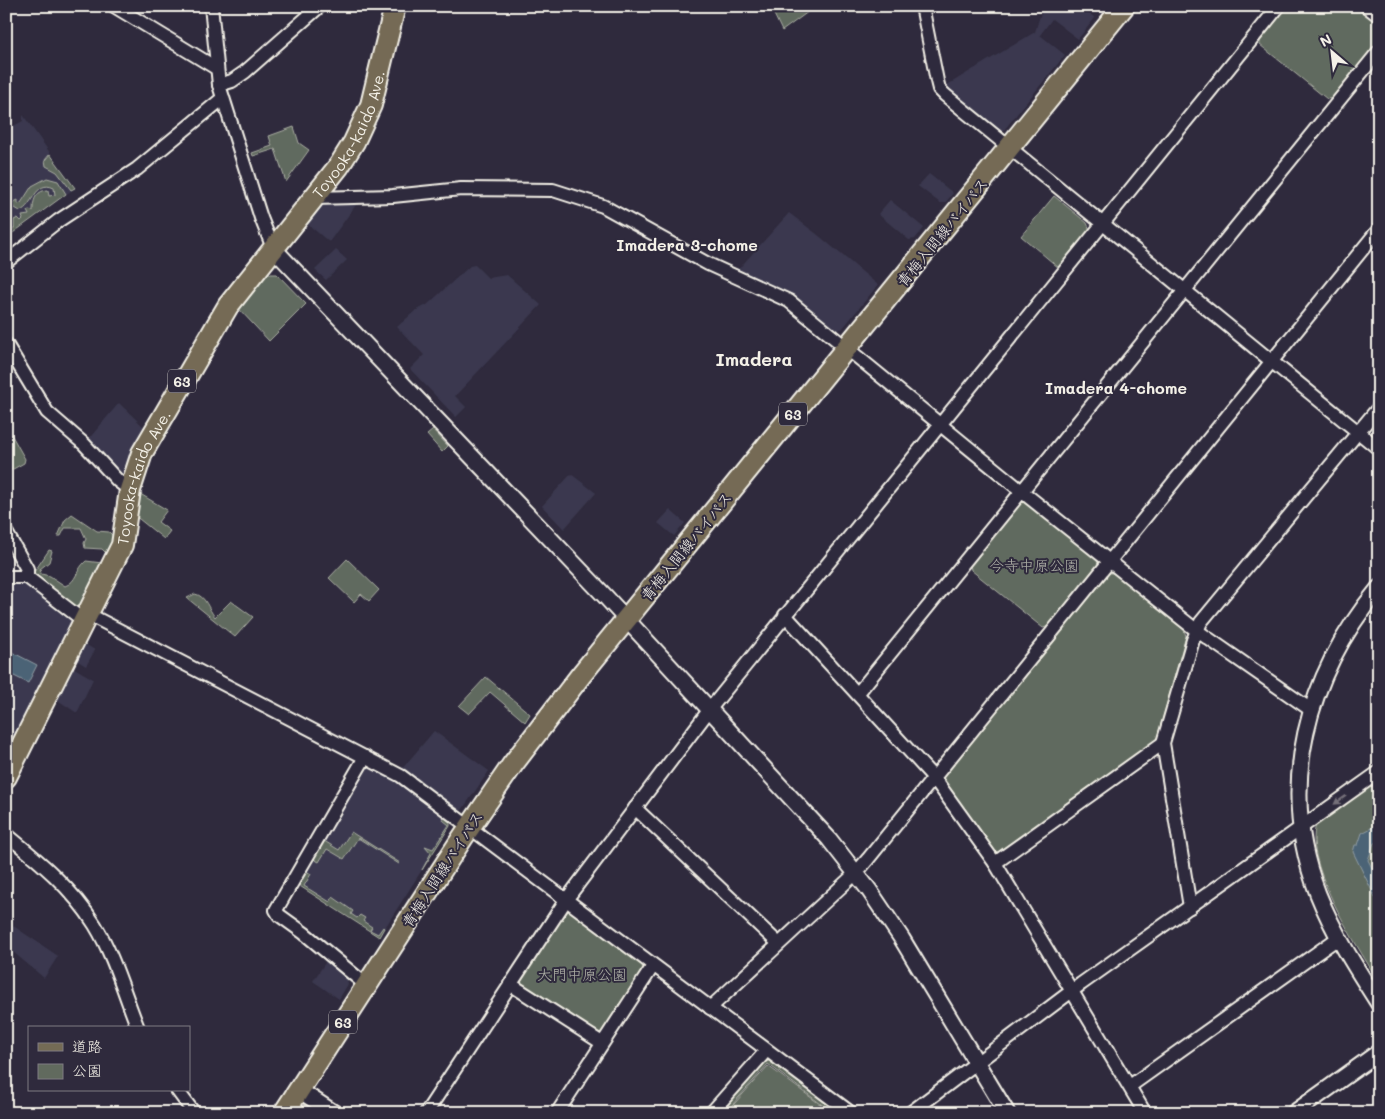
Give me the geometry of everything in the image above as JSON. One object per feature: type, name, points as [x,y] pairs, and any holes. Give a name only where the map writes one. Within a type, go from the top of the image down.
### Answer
[{"type":"main road","name":"Toyooka-kaido Ave.","points":[[6,777],[125,538],[130,490],[142,453],[228,306],[339,166],[354,142],[371,106],[394,6]]},
{"type":"main road","name":"青梅入間線バイパス","points":[[284,1113],[469,828],[513,764],[627,619],[1124,6]]},
{"type":"street","points":[[114,6],[216,68]]},
{"type":"street","points":[[211,6],[219,85],[261,218],[273,248],[627,619],[800,806],[856,873],[918,964],[1007,1113]]},
{"type":"street","points":[[219,85],[232,81],[245,72],[320,6]]},
{"type":"street","points":[[922,6],[939,89],[1102,225],[1379,449]]},
{"type":"street","points":[[426,1113],[566,900],[710,708],[1280,6]]},
{"type":"street","points":[[1366,6],[1379,16]]},
{"type":"street","points":[[858,693],[1379,51]]},
{"type":"street","points":[[6,262],[58,221],[137,169],[223,98]]},
{"type":"street","points":[[314,198],[393,196],[461,189],[553,190],[604,206],[708,264],[789,301],[1021,491],[1196,630],[1311,710]]},
{"type":"street","points":[[710,1008],[778,943],[856,873],[1379,229]]},
{"type":"street","points":[[6,344],[47,412],[84,444],[118,481],[130,490]]},
{"type":"street","points":[[1190,907],[1162,743],[1196,630],[1379,407]]},
{"type":"street","points":[[6,532],[27,568],[27,577]]},
{"type":"street","points":[[6,577],[27,577],[86,618],[401,776],[851,1113]]},
{"type":"street","points":[[1379,588],[1365,604],[1338,645],[1320,684],[1311,710],[1300,773],[1302,827],[1317,892],[1338,938],[1379,1004]]},
{"type":"street","points":[[786,616],[934,778],[995,863],[1146,1113]]},
{"type":"street","points":[[995,863],[1162,743]]},
{"type":"street","points":[[365,757],[276,910],[279,915],[326,950],[334,960],[366,985]]},
{"type":"street","points":[[910,1113],[976,1061],[1072,991],[1379,772]]},
{"type":"street","points":[[635,808],[778,943]]},
{"type":"street","points":[[6,834],[50,870],[95,925],[111,955],[137,1026]]},
{"type":"street","points":[[1130,1086],[1338,938]]},
{"type":"street","points":[[557,1113],[653,966]]},
{"type":"street","points":[[510,984],[602,1043]]},
{"type":"street","points":[[711,1113],[766,1051]]},
{"type":"street","points":[[1294,1113],[1379,1052]]},
{"type":"street","points":[[299,1090],[334,1113]]},
{"type":"street","points":[[178,1092],[194,1113]]},
{"type":"shaded area","points":[[1043,6],[1080,6],[1095,18],[1078,39],[1052,19],[1040,35],[1065,55],[1004,130],[998,131],[944,87],[1035,32]]},
{"type":"shaded area","points":[[23,115],[75,188],[6,238],[6,130],[23,121]]},
{"type":"shaded area","points":[[929,174],[953,193],[945,203],[940,203],[918,186]]},
{"type":"shaded area","points":[[890,200],[924,228],[915,239],[909,240],[878,214]]},
{"type":"shaded area","points":[[320,202],[358,202],[329,242],[304,221]]},
{"type":"shaded area","points":[[789,213],[878,285],[842,329],[835,331],[735,273]]},
{"type":"shaded area","points":[[336,250],[347,260],[326,280],[315,270]]},
{"type":"shaded area","points":[[475,265],[488,278],[507,275],[541,305],[455,396],[466,407],[456,417],[410,369],[424,355],[397,327],[415,311],[427,305],[470,266]]},
{"type":"shaded area","points":[[119,403],[147,430],[125,475],[119,475],[87,441]]},
{"type":"shaded area","points":[[571,474],[596,493],[564,529],[542,506]]},
{"type":"shaded area","points":[[670,510],[685,523],[674,536],[658,523]]},
{"type":"shaded area","points":[[6,582],[24,583],[74,623],[6,760]]},
{"type":"shaded area","points":[[81,642],[95,650],[86,666],[73,658]]},
{"type":"shaded area","points":[[69,665],[93,679],[77,713],[53,697]]},
{"type":"shaded area","points":[[434,731],[489,771],[462,810],[456,812],[401,770]]},
{"type":"shaded area","points":[[368,767],[395,780],[450,821],[450,826],[379,937],[295,883],[363,769]]},
{"type":"shaded area","points":[[6,921],[58,956],[44,978],[6,946]]},
{"type":"shaded area","points":[[327,960],[347,979],[348,984],[339,999],[313,981]]},
{"type":"green space","points":[[767,6],[816,6],[782,31],[771,8]]},
{"type":"green space","points":[[1287,6],[1356,6],[1379,25],[1379,42],[1333,98],[1327,99],[1260,45],[1260,39]]},
{"type":"green space","points":[[294,127],[299,143],[309,150],[286,182],[275,149],[253,156],[252,153],[272,146],[269,136]]},
{"type":"green space","points":[[50,154],[75,188],[71,190],[57,172],[46,166],[45,160]]},
{"type":"green space","points":[[47,178],[58,181],[66,194],[6,238],[14,228],[14,220],[18,218],[21,221],[23,219],[22,216],[29,215],[27,211],[33,211],[34,200],[40,192],[48,190],[49,196],[55,195],[54,188],[42,187],[24,208],[20,211],[15,208],[14,202],[18,200],[18,204],[21,203],[32,186]]},
{"type":"green space","points":[[1054,196],[1087,223],[1090,230],[1059,268],[1021,236]]},
{"type":"green space","points":[[261,274],[277,274],[306,304],[269,341],[239,309],[238,303]]},
{"type":"green space","points":[[433,430],[448,446],[442,452],[427,435]]},
{"type":"green space","points":[[6,432],[11,434],[25,459],[24,463],[6,473]]},
{"type":"green space","points":[[137,492],[167,510],[158,522],[170,531],[164,539],[134,515]]},
{"type":"green space","name":"今寺中原公園","points":[[1025,502],[1097,559],[1098,566],[1049,626],[1043,628],[971,570],[970,564],[1020,503]]},
{"type":"green space","points":[[72,514],[97,531],[109,532],[115,538],[107,554],[102,549],[85,548],[84,543],[86,539],[81,528],[65,528],[61,536],[58,536],[65,520]]},
{"type":"green space","points":[[49,550],[52,551],[49,562],[40,569],[41,574],[50,576],[65,586],[72,582],[86,561],[102,563],[105,568],[79,611],[35,577],[34,572]]},
{"type":"green space","points":[[347,559],[379,590],[369,601],[361,594],[354,602],[329,578]]},
{"type":"green space","points":[[1107,573],[1113,573],[1184,630],[1186,636],[1157,738],[1153,743],[998,852],[993,851],[943,781],[944,774]]},
{"type":"green space","points":[[195,594],[202,597],[215,617],[231,601],[253,617],[235,637],[187,598]]},
{"type":"green space","points":[[486,677],[530,714],[525,722],[490,692],[469,714],[459,706]]},
{"type":"green space","points":[[1379,780],[1379,982],[1335,906],[1325,883],[1314,842],[1316,825]]},
{"type":"green space","points":[[445,817],[450,821],[450,826],[422,870],[431,853],[425,846],[433,849],[449,825],[443,820]]},
{"type":"green space","points":[[351,832],[400,863],[358,838],[344,859],[327,849],[319,862],[310,857],[321,839],[339,850]]},
{"type":"green space","points":[[303,869],[311,874],[304,886],[330,902],[333,897],[353,911],[351,914],[357,918],[360,915],[365,918],[363,921],[372,927],[370,930],[378,934],[383,927],[379,937],[295,883]]},
{"type":"green space","name":"大門中原公園","points":[[570,911],[642,965],[643,971],[602,1034],[596,1035],[520,986],[520,980],[564,912]]},
{"type":"green space","points":[[770,1061],[840,1113],[833,1113],[768,1064],[725,1113],[720,1113],[765,1062]]},
{"type":"green space","points":[[768,1066],[828,1110],[826,1113],[726,1113]]},
{"type":"water","points":[[6,649],[37,665],[28,683],[6,672]]},
{"type":"water","points":[[1379,824],[1379,842],[1374,843],[1368,860],[1379,882],[1379,900],[1376,899],[1353,852],[1355,845],[1358,845],[1362,833]]},
{"type":"district","name":"Imadera 3-chome","points":[[687,244]]},
{"type":"district","name":"Imadera","points":[[754,359]]},
{"type":"district","name":"Imadera 4-chome","points":[[1116,387]]}]
